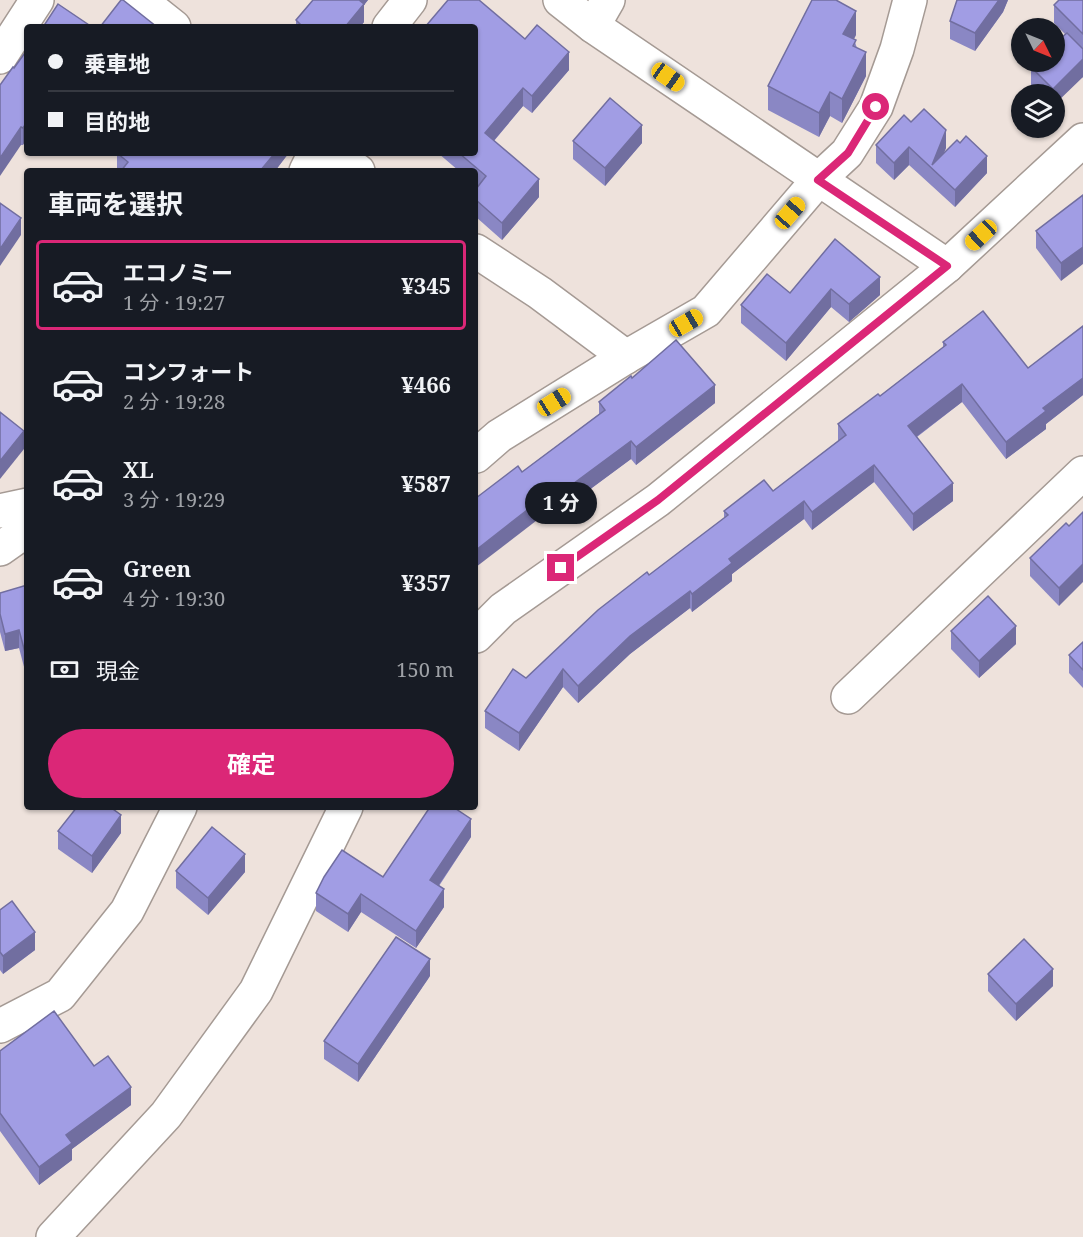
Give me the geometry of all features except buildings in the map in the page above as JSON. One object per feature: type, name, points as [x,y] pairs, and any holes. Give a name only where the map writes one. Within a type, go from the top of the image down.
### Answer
[{"type":"street","points":[[0,57],[37,0]]},
{"type":"street","points":[[140,0],[170,24]]},
{"type":"street","points":[[391,24],[410,0]]},
{"type":"street","points":[[560,0],[600,13],[818,180],[947,266]]},
{"type":"street","points":[[478,454],[500,436],[626,357],[706,311],[818,180],[848,153],[876,107],[897,49],[910,0]]},
{"type":"street","points":[[478,634],[503,609],[658,500],[947,266],[1083,140]]},
{"type":"street","points":[[336,156],[354,168]]},
{"type":"street","points":[[478,251],[540,293],[626,357]]},
{"type":"street","points":[[848,697],[1083,473]]},
{"type":"street","points":[[0,511],[24,506]]},
{"type":"street","points":[[0,549],[24,532]]},
{"type":"street","points":[[53,1237],[166,1115],[256,992],[345,810]]},
{"type":"street","points":[[0,1026],[60,995],[128,911],[173,812]]},
{"type":"route","points":[[561,568],[658,500],[947,266],[818,180],[848,153],[876,107]]}]
